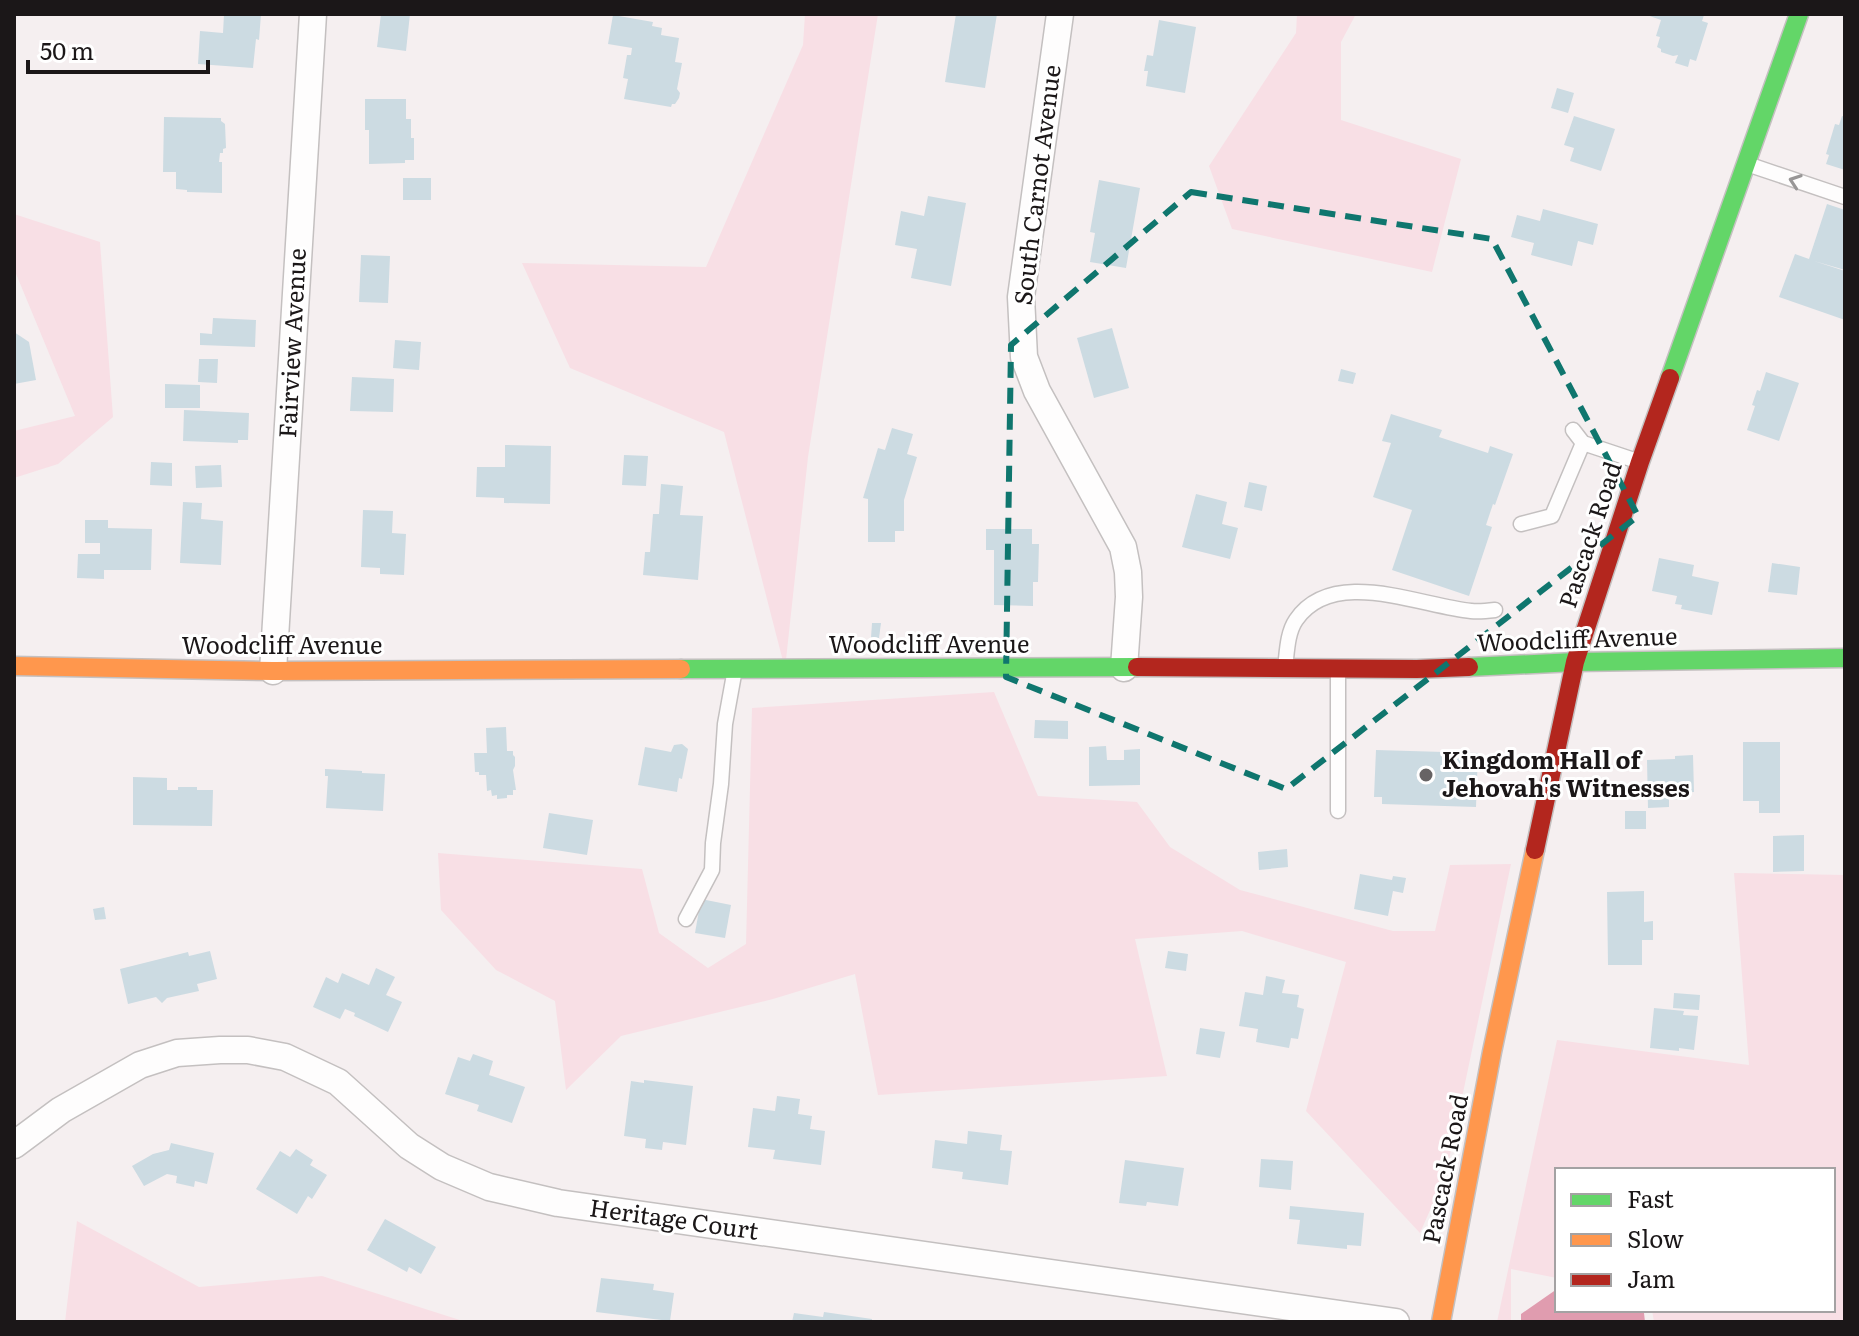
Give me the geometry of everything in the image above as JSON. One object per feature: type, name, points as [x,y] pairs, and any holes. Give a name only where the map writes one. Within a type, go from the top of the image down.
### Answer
[{"type":"main road","name":"Pascack Road","points":[[1441,1322],[1492,1052],[1575,662],[1640,462],[1799,14]]},
{"type":"main road","name":"Woodcliff Avenue","points":[[14,666],[273,671],[1417,669],[1575,662],[1845,658]]},
{"type":"street","name":"Fairview Avenue","points":[[273,671],[313,14]]},
{"type":"street","name":"South Carnot Avenue","points":[[1060,14],[1021,297],[1024,357],[1037,391],[1123,547],[1129,597],[1124,668]]},
{"type":"street","name":"Heritage Court","points":[[14,1145],[61,1110],[140,1065],[177,1053],[248,1050],[285,1057],[338,1082],[409,1146],[442,1167],[489,1187],[558,1203],[1396,1322]]},
{"type":"lane","points":[[1746,164],[1845,197]]},
{"type":"lane","points":[[1573,430],[1583,443],[1640,462]]},
{"type":"lane","points":[[1521,524],[1552,516],[1583,443]]},
{"type":"lane","points":[[1285,668],[1294,621],[1309,606],[1332,595],[1375,592],[1469,611],[1495,610]]},
{"type":"lane","points":[[686,919],[712,870],[725,724],[735,669]]},
{"type":"lane","points":[[1338,669],[1338,811]]},
{"type":"highlighted area","points":[[1191,192],[1492,239],[1638,516],[1286,789],[1006,677],[1011,345]]},
{"type":"shaded area","points":[[805,14],[878,14],[808,457],[785,669],[724,432],[570,368],[522,263],[706,267],[803,45]]},
{"type":"shaded area","points":[[1297,14],[1356,14],[1341,42],[1341,120],[1461,159],[1432,272],[1232,229],[1209,166],[1296,33]]},
{"type":"shaded area","points":[[14,214],[100,242],[113,417],[58,464],[14,478],[14,431],[75,416],[14,269]]},
{"type":"shaded area","points":[[994,692],[1038,796],[1137,802],[1170,847],[1240,890],[1393,931],[1435,931],[1450,865],[1511,864],[1446,1174],[1420,1233],[1306,1111],[1346,962],[1242,931],[1135,939],[1167,1076],[878,1095],[855,974],[773,999],[621,1036],[566,1090],[555,1001],[496,970],[441,910],[438,853],[642,869],[659,933],[708,968],[746,944],[752,708]]},
{"type":"shaded area","points":[[1734,873],[1845,875],[1845,1322],[1654,1322],[1652,1312],[1835,1312],[1835,1168],[1555,1168],[1555,1278],[1511,1269],[1511,1322],[1497,1322],[1557,1040],[1749,1065]]},
{"type":"shaded area","points":[[77,1221],[199,1287],[322,1276],[466,1322],[65,1322]]},
{"type":"shaded area","points":[[1555,1290],[1555,1312],[1640,1312],[1644,1313],[1645,1322],[1521,1322],[1521,1314]]},
{"type":"building","points":[[224,14],[261,14],[253,68],[198,64],[200,31],[223,33]]},
{"type":"building","points":[[381,14],[410,14],[406,51],[377,47]]},
{"type":"building","points":[[956,14],[997,14],[985,88],[945,82]]},
{"type":"building","points":[[1644,14],[1704,15],[1702,21],[1708,23],[1696,61],[1690,59],[1688,67],[1675,63],[1678,55],[1661,52],[1657,47],[1660,37],[1656,36],[1661,20]]},
{"type":"building","points":[[613,15],[653,22],[652,26],[662,28],[661,35],[679,38],[675,62],[682,63],[677,89],[680,93],[671,107],[624,99],[628,79],[623,78],[627,55],[631,55],[632,48],[608,44]]},
{"type":"building","points":[[1159,20],[1196,27],[1185,93],[1146,86],[1148,71],[1144,71],[1147,55],[1153,56]]},
{"type":"building","points":[[1557,88],[1574,93],[1568,113],[1551,108]]},
{"type":"building","points":[[365,99],[406,99],[406,119],[411,119],[411,138],[414,138],[414,160],[369,164]]},
{"type":"building","points":[[1574,116],[1615,129],[1601,171],[1570,161],[1574,148],[1564,145]]},
{"type":"building","points":[[1842,116],[1845,117],[1845,170],[1826,164],[1835,124],[1839,125]]},
{"type":"building","points":[[164,117],[221,118],[225,124],[226,148],[220,153],[219,162],[222,162],[222,193],[176,189],[176,172],[163,172]]},
{"type":"building","points":[[403,178],[431,178],[431,200],[403,200]]},
{"type":"building","points":[[1099,180],[1140,188],[1126,268],[1090,262],[1095,233],[1090,232]]},
{"type":"building","points":[[928,196],[966,203],[951,286],[911,278],[917,249],[895,245],[901,211],[924,216]]},
{"type":"building","points":[[1827,204],[1845,210],[1845,270],[1814,261],[1845,271],[1845,320],[1779,297],[1795,254],[1809,259]]},
{"type":"building","points":[[1543,209],[1598,224],[1593,245],[1578,241],[1572,266],[1531,255],[1534,243],[1511,237],[1517,215],[1540,221]]},
{"type":"building","points":[[361,255],[390,256],[388,303],[359,302]]},
{"type":"building","points":[[213,318],[256,320],[255,347],[200,345],[200,333],[212,334]]},
{"type":"building","points":[[1112,328],[1129,388],[1094,398],[1077,338]]},
{"type":"building","points":[[14,332],[29,342],[36,380],[14,384]]},
{"type":"building","points":[[395,340],[421,342],[419,370],[393,368]]},
{"type":"building","points":[[199,359],[218,359],[217,383],[198,382]]},
{"type":"building","points":[[1341,369],[1356,373],[1353,384],[1338,381]]},
{"type":"building","points":[[1766,372],[1799,383],[1779,441],[1747,430],[1755,406],[1752,405]]},
{"type":"building","points":[[352,377],[394,379],[393,412],[350,411]]},
{"type":"building","points":[[165,384],[200,385],[200,408],[165,408]]},
{"type":"building","points":[[184,410],[249,413],[248,440],[238,440],[238,443],[183,441]]},
{"type":"building","points":[[1391,414],[1442,430],[1439,437],[1488,453],[1490,446],[1513,454],[1486,525],[1492,527],[1469,596],[1392,570],[1412,510],[1373,497],[1391,443],[1382,441]]},
{"type":"building","points":[[892,428],[913,434],[907,454],[917,457],[904,500],[904,531],[895,531],[895,542],[868,542],[868,499],[863,498],[878,448],[885,450]]},
{"type":"building","points":[[505,445],[551,446],[550,504],[504,503],[504,498],[476,497],[477,467],[505,467]]},
{"type":"building","points":[[624,455],[648,456],[646,486],[622,485]]},
{"type":"building","points":[[151,462],[172,463],[172,486],[150,485]]},
{"type":"building","points":[[221,465],[222,487],[196,488],[195,466]]},
{"type":"building","points":[[1249,482],[1267,486],[1262,511],[1244,507]]},
{"type":"building","points":[[661,484],[683,486],[680,515],[703,516],[698,580],[643,575],[645,552],[650,552],[653,514],[659,514]]},
{"type":"building","points":[[1196,494],[1227,502],[1222,524],[1238,528],[1230,559],[1182,547]]},
{"type":"building","points":[[183,502],[202,503],[201,519],[223,521],[221,565],[180,563]]},
{"type":"building","points":[[363,510],[393,511],[392,533],[406,534],[404,575],[380,574],[380,568],[361,567]]},
{"type":"building","points":[[85,520],[108,520],[108,528],[152,529],[151,570],[104,570],[104,579],[77,578],[78,554],[100,554],[100,543],[85,543]]},
{"type":"building","points":[[986,529],[1032,529],[1032,544],[1039,544],[1038,582],[1033,582],[1033,606],[994,605],[994,550],[986,550]]},
{"type":"building","points":[[1659,558],[1694,565],[1692,576],[1719,582],[1712,615],[1681,609],[1682,605],[1675,604],[1677,596],[1652,591]]},
{"type":"building","points":[[1772,563],[1800,567],[1797,595],[1768,592]]},
{"type":"building","points":[[872,623],[881,623],[879,638],[871,638]]},
{"type":"building","points":[[1035,720],[1068,721],[1068,739],[1034,738]]},
{"type":"building","points":[[506,727],[507,751],[513,751],[515,757],[516,790],[507,798],[497,799],[497,795],[492,796],[491,790],[487,791],[486,775],[475,772],[474,753],[487,753],[486,728]]},
{"type":"building","points":[[1743,742],[1780,742],[1780,813],[1759,813],[1759,801],[1743,801]]},
{"type":"building","points":[[682,744],[688,749],[677,792],[638,785],[645,747],[671,752],[674,745]]},
{"type":"building","points":[[1106,746],[1107,760],[1124,760],[1124,750],[1140,749],[1140,785],[1089,786],[1089,747]]},
{"type":"building","name":"Kingdom Hall of Jehovah's Witnesses","points":[[1376,750],[1478,753],[1476,807],[1382,804],[1382,797],[1374,797]]},
{"type":"building","points":[[1693,755],[1694,792],[1669,793],[1669,807],[1648,808],[1647,760]]},
{"type":"building","points":[[325,769],[385,774],[383,811],[326,808],[328,776],[325,776]]},
{"type":"building","points":[[133,777],[167,778],[167,790],[197,787],[197,790],[213,790],[212,826],[133,825]]},
{"type":"building","points":[[1625,811],[1646,811],[1646,829],[1625,829]]},
{"type":"building","points":[[549,813],[593,820],[587,855],[543,848]]},
{"type":"building","points":[[1804,835],[1804,871],[1773,872],[1773,836]]},
{"type":"building","points":[[1287,849],[1288,867],[1259,870],[1258,852]]},
{"type":"building","points":[[1360,874],[1392,880],[1393,876],[1406,878],[1403,893],[1393,891],[1388,916],[1354,909]]},
{"type":"building","points":[[1644,891],[1644,922],[1653,921],[1653,940],[1642,940],[1642,965],[1608,965],[1607,892]]},
{"type":"building","points":[[701,899],[731,905],[725,938],[695,933]]},
{"type":"building","points":[[104,907],[106,919],[95,920],[93,909]]},
{"type":"building","points":[[210,951],[217,979],[197,984],[199,991],[167,998],[162,1003],[156,997],[128,1004],[120,969],[188,952],[189,956]]},
{"type":"building","points":[[1168,951],[1188,954],[1186,971],[1165,968]]},
{"type":"building","points":[[376,968],[395,977],[386,995],[402,1002],[388,1032],[345,1009],[340,1019],[313,1007],[326,977],[338,983],[342,973],[369,985]]},
{"type":"building","points":[[1266,976],[1285,980],[1282,993],[1299,995],[1297,1007],[1304,1009],[1298,1039],[1291,1038],[1289,1048],[1256,1042],[1258,1029],[1239,1026],[1245,992],[1263,995]]},
{"type":"building","points":[[1674,993],[1700,995],[1699,1010],[1673,1008]]},
{"type":"building","points":[[1654,1008],[1684,1011],[1683,1015],[1698,1016],[1694,1050],[1650,1048]]},
{"type":"building","points":[[1200,1028],[1225,1032],[1220,1058],[1196,1054]]},
{"type":"building","points":[[473,1054],[493,1061],[489,1075],[525,1087],[512,1123],[477,1111],[479,1105],[445,1094],[458,1057],[470,1061]]},
{"type":"building","points":[[644,1080],[693,1086],[686,1145],[663,1142],[662,1150],[645,1148],[646,1139],[624,1136],[631,1081],[644,1083]]},
{"type":"building","points":[[777,1096],[800,1099],[798,1114],[812,1116],[810,1129],[825,1131],[821,1165],[773,1159],[775,1150],[748,1147],[753,1108],[775,1111]]},
{"type":"building","points":[[968,1131],[1002,1135],[1000,1150],[1012,1151],[1008,1185],[962,1179],[963,1172],[932,1168],[935,1140],[967,1144]]},
{"type":"building","points":[[171,1143],[214,1153],[207,1184],[195,1181],[194,1187],[176,1183],[177,1176],[167,1174],[144,1186],[132,1166],[153,1154],[169,1150]]},
{"type":"building","points":[[296,1149],[313,1160],[310,1165],[327,1175],[312,1199],[308,1196],[297,1214],[256,1189],[280,1151],[290,1157]]},
{"type":"building","points":[[1261,1159],[1293,1161],[1291,1190],[1259,1187]]},
{"type":"building","points":[[1125,1160],[1184,1168],[1178,1206],[1147,1202],[1146,1206],[1119,1203]]},
{"type":"building","points":[[1290,1206],[1364,1213],[1361,1246],[1347,1245],[1347,1249],[1297,1244],[1300,1220],[1289,1219]]},
{"type":"building","points":[[385,1219],[436,1247],[421,1274],[409,1267],[407,1272],[367,1250]]},
{"type":"building","points":[[601,1278],[654,1284],[653,1290],[674,1293],[670,1321],[596,1312]]},
{"type":"building","points":[[824,1312],[872,1319],[872,1322],[792,1322],[794,1313],[823,1317]]},
{"type":"traffic: fast","points":[[1670,378],[1799,14]]},
{"type":"traffic: fast","points":[[1469,667],[1575,662],[1845,658]]},
{"type":"traffic: fast","points":[[681,669],[1137,667]]},
{"type":"traffic: slow","points":[[14,666],[273,671],[681,669]]},
{"type":"traffic: slow","points":[[1441,1322],[1492,1052],[1535,850]]},
{"type":"traffic: jam","points":[[1535,850],[1575,662],[1670,378]]},
{"type":"traffic: jam","points":[[1137,667],[1469,667]]},
{"type":"place","name":"Kingdom Hall of Jehovah's Witnesses","points":[[1426,775]]}]
